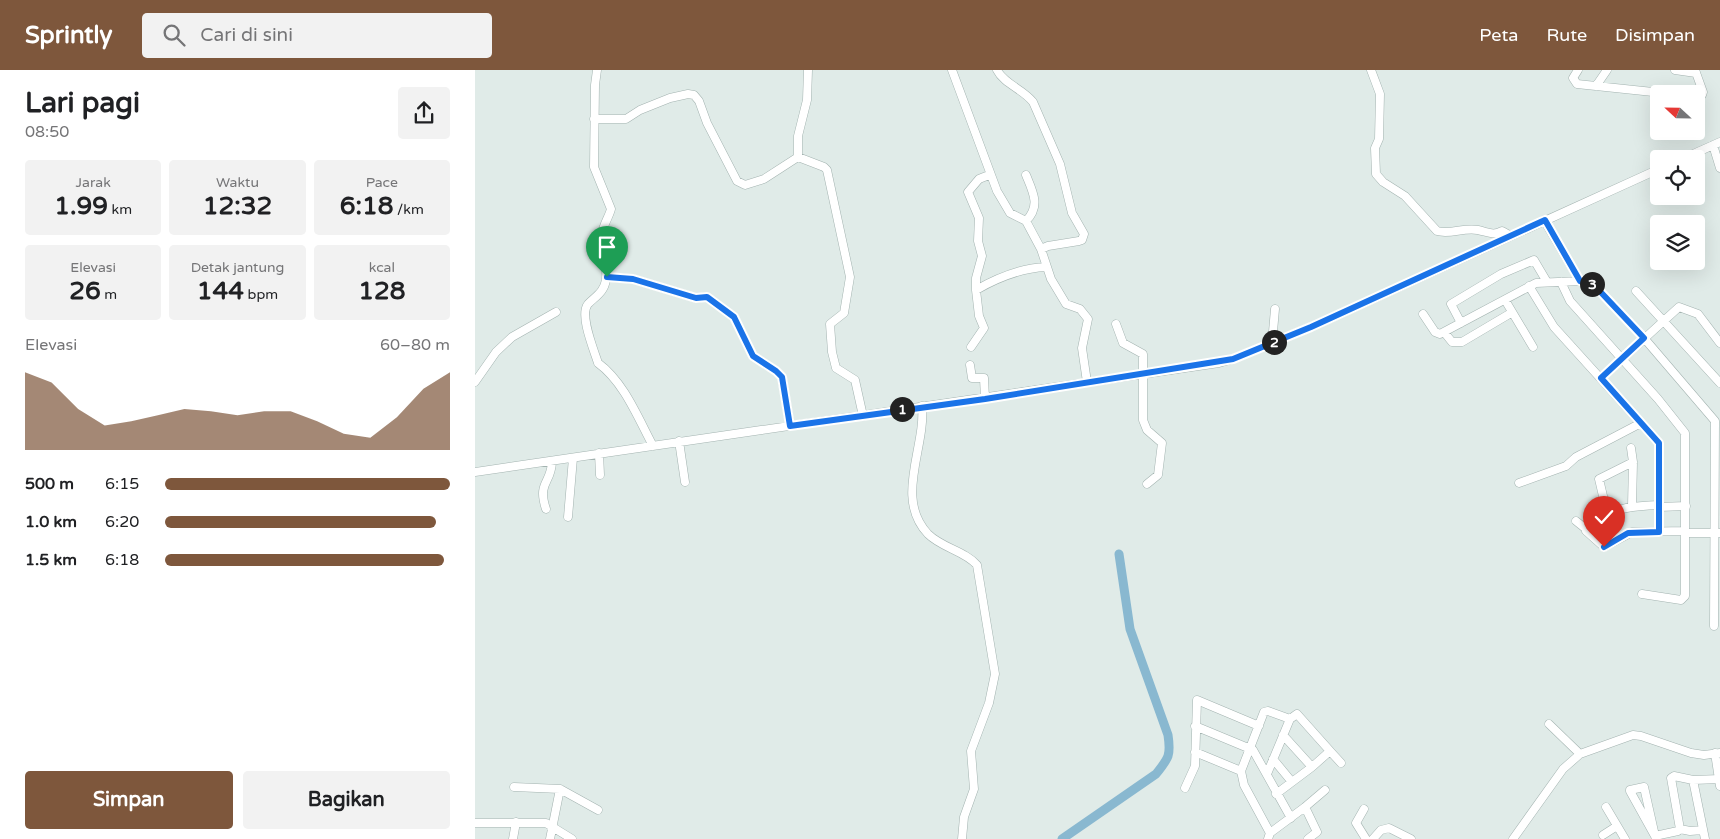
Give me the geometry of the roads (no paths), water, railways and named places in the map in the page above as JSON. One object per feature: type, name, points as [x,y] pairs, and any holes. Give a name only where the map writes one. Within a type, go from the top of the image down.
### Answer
[{"type":"street","points":[[597,70],[594,167],[597,180],[611,205],[602,234],[603,256],[607,277],[602,292],[587,306],[584,317],[598,363],[606,368],[627,399],[653,446]]},
{"type":"street","points":[[798,157],[798,136],[807,100],[808,70]]},
{"type":"street","points":[[952,70],[989,175],[1010,213],[1026,221],[1041,249],[1046,267],[1066,304],[1080,309],[1088,319],[1082,348],[1087,382]]},
{"type":"street","points":[[997,70],[1005,80],[1026,93],[1033,102],[1060,164],[1073,212],[1084,234],[1082,240],[1041,249]]},
{"type":"street","points":[[1371,70],[1380,94],[1379,137],[1375,148],[1375,164],[1378,178],[1405,196],[1437,231],[1443,233],[1475,230],[1492,234],[1503,231],[1511,236]]},
{"type":"street","points":[[1578,70],[1573,78],[1575,83],[1650,92]]},
{"type":"street","points":[[1595,86],[1607,70]]},
{"type":"street","points":[[1675,70],[1695,71],[1700,85]]},
{"type":"street","points":[[594,119],[626,119],[640,110],[670,98],[688,94],[697,97],[707,123],[737,181],[741,184],[765,179],[798,157]]},
{"type":"street","points":[[1702,150],[1717,143],[1720,168]]},
{"type":"street","points":[[798,157],[824,167],[827,170],[850,277],[844,313],[830,324],[832,352],[837,368],[855,380],[863,416]]},
{"type":"street","points":[[475,472],[922,406],[985,399],[1219,363],[1311,327],[1650,173]]},
{"type":"street","points":[[971,347],[984,328],[979,316],[976,290],[976,278],[982,256],[979,241],[979,218],[969,192],[979,179],[989,175]]},
{"type":"street","points":[[1026,175],[1035,196],[1035,204],[1034,211],[1026,221]]},
{"type":"street","points":[[1545,220],[1580,281]]},
{"type":"street","points":[[1461,323],[1451,304],[1509,270],[1534,260],[1547,282]]},
{"type":"street","points":[[976,290],[1009,274],[1025,269],[1046,267]]},
{"type":"street","points":[[607,277],[633,279],[696,298],[707,297],[731,314],[751,354],[782,377],[790,426]]},
{"type":"street","points":[[1423,314],[1435,332],[1445,334],[1461,323],[1529,286],[1547,282],[1580,281],[1594,285],[1644,338],[1718,421],[1714,626]]},
{"type":"street","points":[[1561,282],[1570,301],[1685,433],[1686,506],[1683,599],[1665,599],[1642,594]]},
{"type":"street","points":[[1529,286],[1553,327],[1641,422],[1660,446],[1659,532]]},
{"type":"street","points":[[1636,291],[1720,383]]},
{"type":"street","points":[[1505,300],[1533,347]]},
{"type":"street","points":[[1601,378],[1681,307],[1698,314],[1720,343]]},
{"type":"street","points":[[1272,343],[1275,309]]},
{"type":"street","points":[[475,382],[496,352],[512,337],[556,312]]},
{"type":"street","points":[[1445,334],[1453,342],[1462,342],[1511,313]]},
{"type":"street","points":[[1115,324],[1123,343],[1143,354],[1143,420],[1147,430],[1162,443],[1158,475],[1147,484]]},
{"type":"street","points":[[970,365],[972,378],[984,378],[985,399]]},
{"type":"street","points":[[922,406],[923,427],[912,487],[914,507],[921,525],[931,537],[977,565],[995,674],[989,703],[971,751],[974,789],[965,817],[962,839]]},
{"type":"street","points":[[1519,483],[1566,466],[1577,457],[1641,422]]},
{"type":"street","points":[[679,441],[685,482]]},
{"type":"street","points":[[1631,448],[1633,462],[1632,506]]},
{"type":"street","points":[[599,453],[600,475]]},
{"type":"street","points":[[568,517],[573,458]]},
{"type":"street","points":[[546,509],[542,492],[551,472],[552,462]]},
{"type":"street","points":[[1607,513],[1599,479],[1633,462]]},
{"type":"street","points":[[1586,529],[1607,513],[1632,506],[1686,506]]},
{"type":"street","points":[[1576,521],[1604,547],[1628,533],[1717,533]]},
{"type":"street","points":[[1185,788],[1195,766],[1197,700],[1259,726]]},
{"type":"street","points":[[1290,719],[1266,711],[1241,771],[1244,785],[1269,836],[1325,790]]},
{"type":"street","points":[[1267,774],[1290,719],[1297,714],[1341,763]]},
{"type":"street","points":[[1549,724],[1580,754]]},
{"type":"street","points":[[1195,726],[1251,748],[1291,818]]},
{"type":"street","points":[[1283,735],[1312,767]]},
{"type":"street","points":[[1513,839],[1563,769],[1580,754],[1633,736],[1641,736],[1691,753],[1704,755],[1717,753],[1719,781],[1693,780],[1674,776],[1670,781],[1680,829]]},
{"type":"street","points":[[1276,794],[1330,751]]},
{"type":"street","points":[[1195,752],[1241,771]]},
{"type":"street","points":[[1273,760],[1292,782]]},
{"type":"street","points":[[1693,780],[1705,839]]},
{"type":"street","points":[[514,787],[560,789],[598,810]]},
{"type":"street","points":[[1644,788],[1656,837],[1630,791],[1630,790],[1644,788]]},
{"type":"street","points":[[550,839],[560,789]]},
{"type":"street","points":[[1305,806],[1319,835],[1308,839]]},
{"type":"street","points":[[1606,807],[1625,839]]},
{"type":"street","points":[[1364,809],[1356,824],[1366,839]]},
{"type":"street","points":[[513,839],[516,822]]},
{"type":"street","points":[[475,823],[546,822],[572,839]]},
{"type":"street","points":[[1603,835],[1617,826]]},
{"type":"street","points":[[1373,839],[1381,830],[1389,828],[1411,839]]},
{"type":"street","points":[[1656,837],[1680,829],[1703,830]]},
{"type":"waterway","points":[[1062,839],[1156,774],[1169,752],[1168,735],[1130,629],[1119,554]]}]
